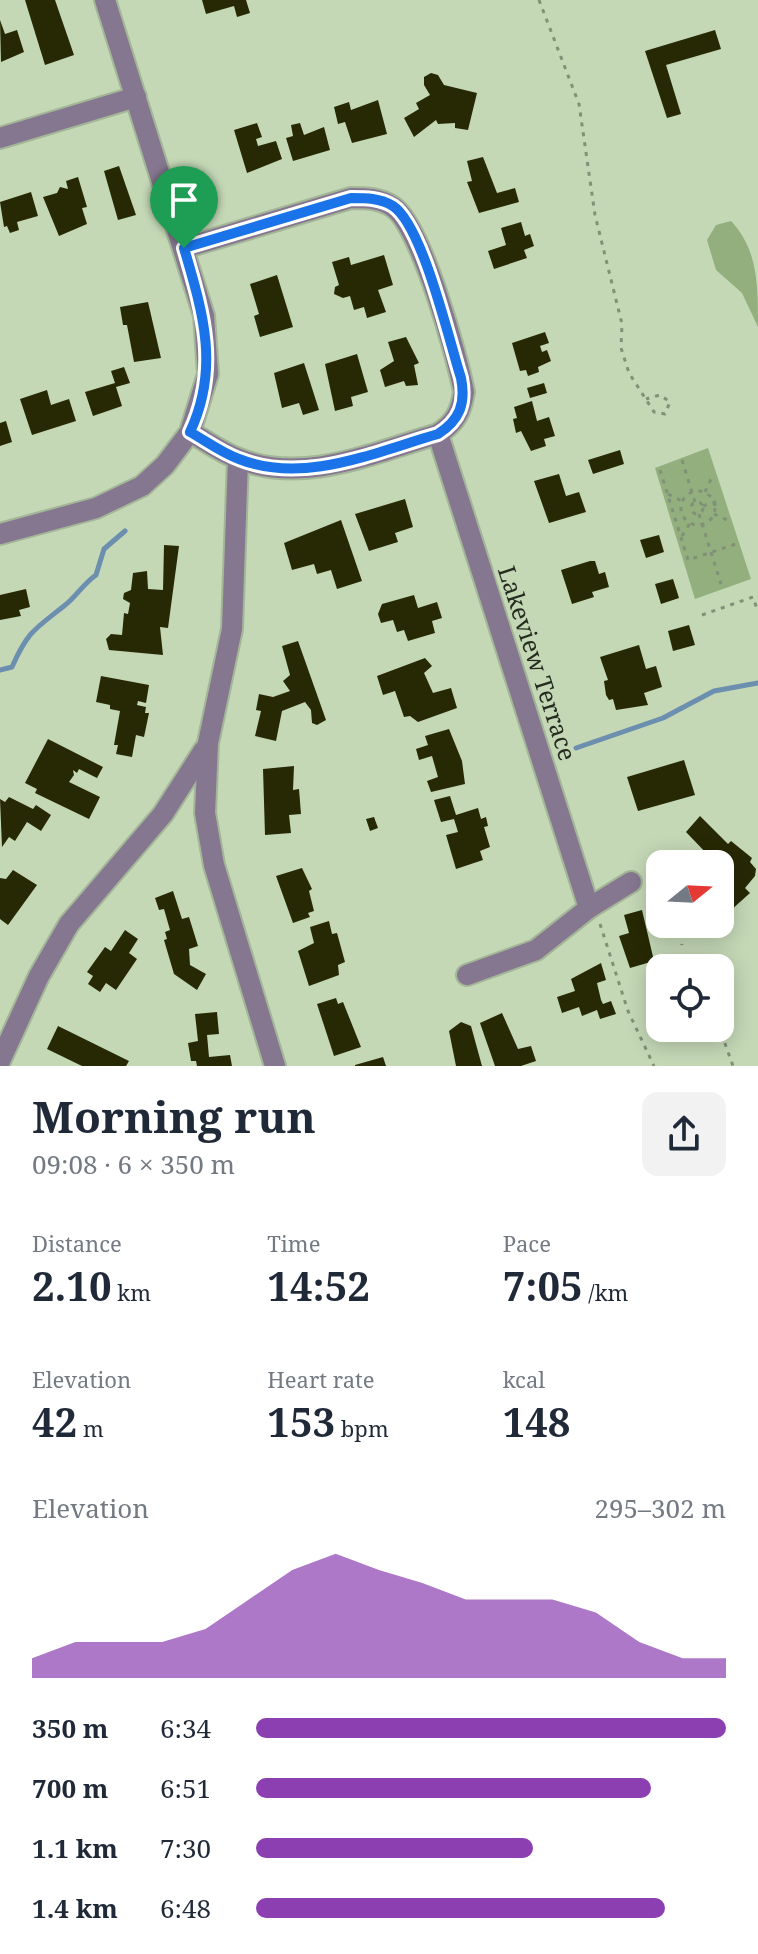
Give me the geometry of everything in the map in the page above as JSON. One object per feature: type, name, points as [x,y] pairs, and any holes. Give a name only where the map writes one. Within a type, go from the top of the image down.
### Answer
[{"type":"street","points":[[0,534],[120,499],[142,486],[165,465],[190,432],[199,412],[208,374],[208,337],[184,248],[105,0]]},
{"type":"street","points":[[0,138],[136,97]]},
{"type":"street","points":[[184,248],[351,198],[376,198],[393,206],[416,237],[464,392],[461,410],[451,426],[438,434],[316,468],[264,466],[238,459],[190,432]]},
{"type":"street","name":"Lakeview Terrace","points":[[438,434],[591,907]]},
{"type":"street","points":[[238,459],[232,629],[208,743],[204,783],[208,840],[275,1066]]},
{"type":"street","points":[[0,1061],[39,976],[69,924],[163,814],[208,743]]},
{"type":"street","points":[[467,975],[536,950],[591,907],[631,882]]},
{"type":"path","points":[[539,0],[579,104],[595,215],[622,324],[621,348],[629,373],[654,412],[665,414],[670,402],[660,395],[646,399]]},
{"type":"path","points":[[681,513],[691,509],[695,502],[682,460]]},
{"type":"path","points":[[660,470],[688,560],[736,544]]},
{"type":"path","points":[[705,492],[712,477]]},
{"type":"path","points":[[692,492],[705,492],[714,503],[714,513],[703,524],[690,523],[681,513],[682,501],[692,492]]},
{"type":"path","points":[[668,494],[682,501]]},
{"type":"path","points":[[695,502],[703,506],[722,500]]},
{"type":"path","points":[[699,514],[703,506]]},
{"type":"path","points":[[691,509],[699,514],[721,584]]},
{"type":"path","points":[[714,513],[729,521]]},
{"type":"path","points":[[682,536],[690,523]]},
{"type":"path","points":[[702,615],[753,597],[758,612]]},
{"type":"path","points":[[591,907],[628,1011],[654,1066]]},
{"type":"path","points":[[681,938],[682,945]]},
{"type":"path","points":[[724,1042],[733,1066]]},
{"type":"green space","points":[[731,221],[747,244],[755,269],[758,327],[742,293],[716,270],[707,240],[716,225]]},
{"type":"green space","points":[[708,448],[751,579],[695,599],[655,468]]},
{"type":"building","points":[[25,0],[55,0],[74,55],[45,65]]},
{"type":"building","points":[[202,0],[246,0],[250,13],[237,17],[234,6],[206,14]]},
{"type":"building","points":[[0,20],[5,34],[17,30],[24,52],[1,62]]},
{"type":"building","points":[[715,30],[721,49],[666,65],[681,114],[667,118],[645,51]]},
{"type":"building","points":[[431,73],[438,75],[444,85],[477,93],[468,130],[455,128],[455,123],[438,124],[436,120],[414,137],[404,118],[419,109],[416,103],[430,95],[424,85],[424,77]]},
{"type":"building","points":[[378,100],[387,134],[352,143],[345,122],[338,124],[334,107],[349,102],[351,110]]},
{"type":"building","points":[[257,123],[262,137],[256,139],[258,146],[276,141],[282,159],[247,173],[234,130]]},
{"type":"building","points":[[300,123],[304,135],[324,127],[330,150],[293,161],[286,138],[293,136],[291,125]]},
{"type":"building","points":[[483,157],[497,193],[515,188],[519,202],[479,213],[467,182],[472,181],[467,161]]},
{"type":"building","points":[[119,166],[136,215],[118,220],[104,171]]},
{"type":"building","points":[[78,177],[87,207],[82,208],[87,224],[59,236],[43,197],[57,193],[60,187],[68,189],[66,181]]},
{"type":"building","points":[[31,192],[38,216],[17,222],[19,230],[10,233],[7,226],[4,227],[0,202]]},
{"type":"building","points":[[521,222],[525,236],[530,234],[534,246],[524,250],[527,258],[494,269],[488,251],[506,245],[501,228]]},
{"type":"building","points":[[384,255],[393,285],[378,290],[386,312],[367,318],[364,307],[354,310],[350,296],[343,298],[334,294],[335,287],[339,285],[332,262],[349,257],[351,265]]},
{"type":"building","points":[[277,275],[293,327],[260,337],[254,316],[259,314],[250,284]]},
{"type":"building","points":[[148,302],[161,358],[134,362],[120,307]]},
{"type":"building","points":[[545,332],[549,343],[540,346],[542,352],[547,350],[551,361],[538,367],[539,372],[528,376],[526,370],[520,371],[512,343]]},
{"type":"building","points":[[406,337],[419,363],[414,365],[418,385],[406,386],[404,381],[385,387],[380,370],[394,361],[388,342]]},
{"type":"building","points":[[357,354],[368,392],[351,397],[353,406],[335,411],[325,364]]},
{"type":"building","points":[[304,363],[319,410],[303,415],[299,403],[282,408],[274,373]]},
{"type":"building","points":[[124,367],[130,383],[116,387],[122,406],[93,416],[85,392],[115,383],[111,371]]},
{"type":"building","points":[[544,383],[547,393],[530,398],[527,388]]},
{"type":"building","points":[[47,390],[51,405],[69,399],[76,421],[32,435],[20,399]]},
{"type":"building","points":[[532,401],[537,421],[549,417],[555,436],[544,439],[546,446],[531,451],[521,431],[516,433],[513,419],[517,418],[514,407]]},
{"type":"building","points":[[6,421],[12,442],[0,446],[0,423]]},
{"type":"building","points":[[620,450],[624,464],[593,474],[588,460]]},
{"type":"building","points":[[559,474],[566,496],[579,492],[586,512],[549,523],[534,481]]},
{"type":"building","points":[[405,499],[413,527],[395,533],[398,542],[369,551],[355,514]]},
{"type":"building","points":[[341,520],[362,581],[337,589],[331,570],[317,574],[314,564],[292,570],[284,543]]},
{"type":"building","points":[[659,535],[664,552],[646,558],[640,540]]},
{"type":"building","points":[[164,545],[179,546],[168,628],[160,627],[163,655],[109,650],[106,639],[111,634],[122,635],[124,613],[128,614],[130,603],[123,599],[124,593],[131,590],[133,573],[147,571],[148,589],[163,590]]},
{"type":"building","points":[[595,561],[599,574],[605,572],[609,587],[592,592],[594,597],[572,604],[561,570]]},
{"type":"building","points":[[673,579],[679,598],[661,604],[655,584]]},
{"type":"building","points":[[26,589],[30,607],[19,610],[21,616],[0,620],[0,595]]},
{"type":"building","points":[[414,595],[418,608],[437,602],[442,618],[432,621],[435,633],[408,641],[404,630],[397,632],[393,620],[381,623],[378,614],[382,604]]},
{"type":"building","points":[[689,625],[695,645],[673,651],[668,631]]},
{"type":"building","points":[[298,641],[326,720],[317,725],[312,723],[311,710],[305,702],[282,711],[276,741],[255,736],[261,711],[256,710],[259,694],[273,697],[290,691],[283,681],[290,675],[282,646]]},
{"type":"building","points":[[639,645],[646,669],[656,666],[662,687],[644,693],[648,705],[616,710],[613,699],[609,700],[606,695],[604,681],[608,680],[600,657]]},
{"type":"building","points":[[425,658],[432,666],[424,673],[433,693],[451,688],[457,708],[418,722],[410,716],[404,717],[395,691],[383,695],[377,676]]},
{"type":"building","points":[[101,676],[149,685],[146,703],[138,701],[137,705],[146,707],[145,713],[149,713],[144,737],[136,735],[132,757],[116,754],[118,745],[114,745],[120,711],[96,702]]},
{"type":"building","points":[[449,729],[462,761],[465,784],[431,792],[427,781],[438,777],[432,756],[419,760],[416,749],[428,745],[425,736]]},
{"type":"building","points":[[48,739],[103,767],[97,778],[79,769],[77,773],[73,770],[74,775],[69,782],[100,797],[89,819],[35,793],[37,789],[25,783]]},
{"type":"building","points":[[684,760],[695,795],[638,811],[627,777]]},
{"type":"building","points":[[294,766],[293,790],[299,789],[301,814],[289,815],[291,833],[265,835],[263,769]]},
{"type":"building","points":[[450,796],[456,815],[478,808],[481,819],[486,817],[488,826],[484,827],[490,847],[480,851],[483,860],[456,869],[446,835],[458,832],[454,819],[441,822],[434,800]]},
{"type":"building","points":[[9,797],[33,809],[36,805],[51,815],[41,831],[27,822],[15,841],[9,837],[2,847],[0,799],[5,802]]},
{"type":"building","points":[[700,816],[728,844],[731,841],[752,858],[750,862],[756,869],[755,876],[745,888],[750,893],[734,907],[734,850],[703,850],[686,832]]},
{"type":"building","points":[[374,817],[378,828],[370,831],[366,819]]},
{"type":"building","points":[[302,868],[312,889],[309,891],[314,911],[308,913],[310,917],[293,923],[276,876]]},
{"type":"building","points":[[13,870],[37,885],[8,925],[0,919],[0,878],[6,879]]},
{"type":"building","points":[[173,891],[182,919],[189,917],[198,946],[189,949],[190,965],[206,974],[197,990],[174,974],[164,940],[167,939],[165,932],[170,930],[164,909],[159,910],[155,898]]},
{"type":"building","points":[[642,910],[646,938],[649,938],[652,954],[646,954],[646,963],[630,968],[619,936],[629,933],[624,915]]},
{"type":"building","points":[[329,921],[332,934],[337,933],[345,962],[338,965],[339,975],[309,986],[298,951],[314,943],[310,927]]},
{"type":"building","points":[[125,930],[138,939],[129,953],[137,959],[116,990],[106,983],[100,992],[88,984],[93,976],[87,972],[105,947],[111,951]]},
{"type":"building","points":[[601,963],[606,980],[597,983],[601,1000],[603,1004],[611,1001],[616,1014],[600,1019],[597,1010],[582,1016],[579,1007],[562,1013],[557,997],[575,991],[571,979]]},
{"type":"building","points":[[336,998],[338,1004],[343,1002],[361,1047],[334,1056],[317,1004]]},
{"type":"building","points":[[217,1012],[219,1034],[207,1035],[209,1057],[230,1055],[232,1066],[197,1066],[196,1061],[191,1061],[188,1043],[198,1041],[195,1014]]},
{"type":"building","points":[[502,1013],[518,1049],[531,1046],[536,1061],[521,1066],[495,1066],[480,1023]]},
{"type":"building","points":[[461,1022],[471,1026],[482,1066],[456,1066],[449,1031]]},
{"type":"building","points":[[58,1026],[129,1061],[126,1066],[82,1066],[47,1049]]},
{"type":"building","points":[[383,1057],[386,1066],[355,1066],[355,1065]]},
{"type":"waterway","points":[[0,670],[12,667],[33,632],[96,575],[104,549],[125,531]]},
{"type":"waterway","points":[[576,748],[663,718],[714,691],[758,683]]},
{"type":"route","points":[[376,198],[393,206],[402,214],[416,237],[461,378],[464,392],[461,410],[451,426],[438,434],[335,464],[300,469],[264,466],[238,459],[190,432],[199,412],[208,374],[208,337],[184,248],[335,201],[376,198]]}]
